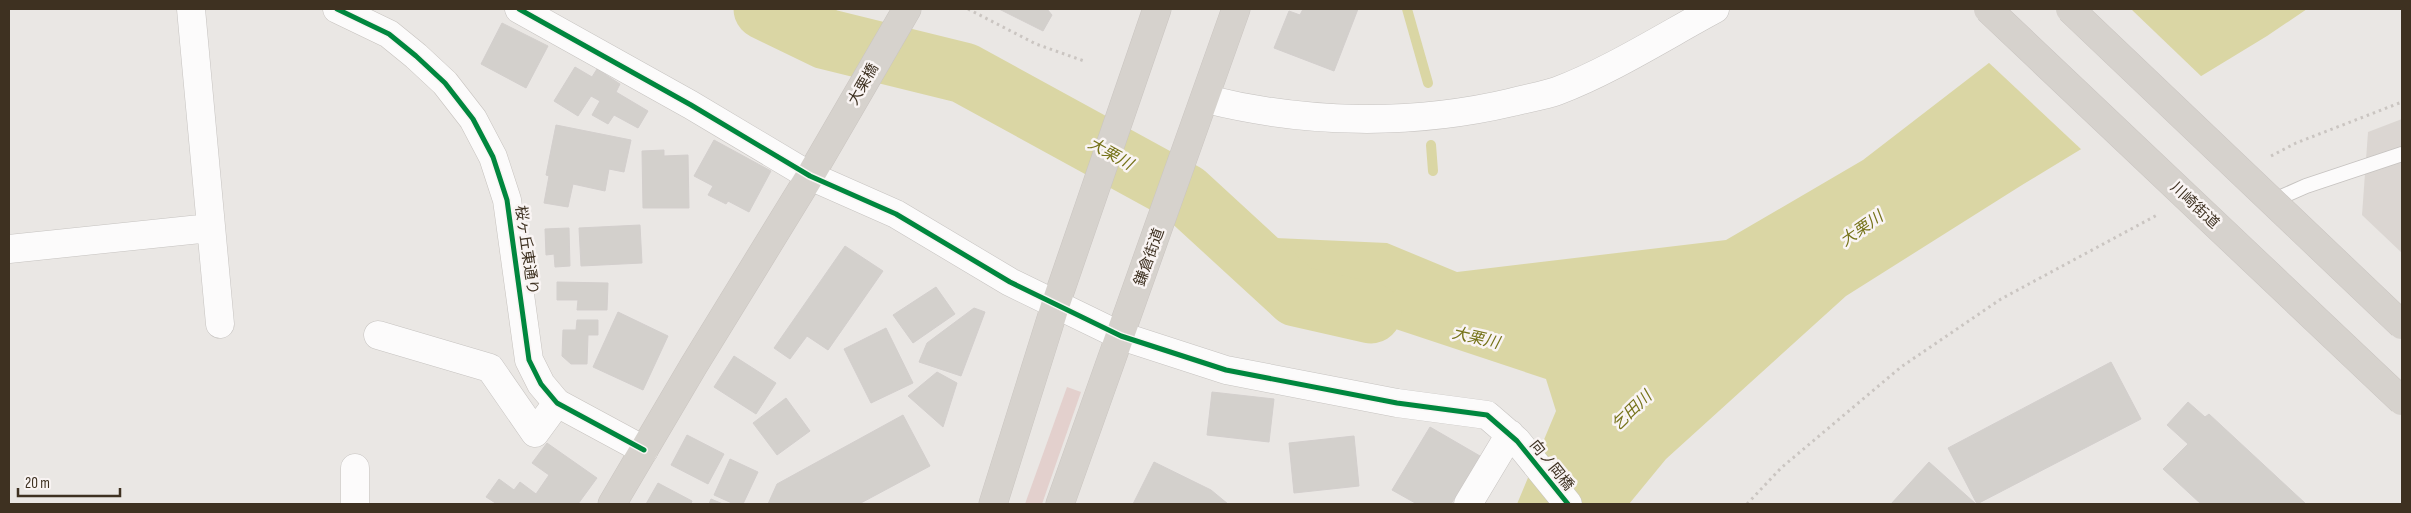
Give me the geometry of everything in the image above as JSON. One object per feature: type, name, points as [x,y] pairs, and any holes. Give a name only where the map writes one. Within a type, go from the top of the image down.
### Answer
[{"type":"main road","name":"大栗橋","points":[[612,504],[815,167],[907,9]]},
{"type":"main road","points":[[993,504],[1058,297],[1157,9]]},
{"type":"main road","name":"鎌倉街道","points":[[1060,504],[1236,9]]},
{"type":"main road","name":"川崎街道","points":[[1988,9],[2402,401]]},
{"type":"main road","points":[[2070,9],[2402,325]]},
{"type":"street","points":[[191,9],[220,324]]},
{"type":"street","name":"桜ヶ丘東通り","points":[[337,9],[389,34],[445,83],[473,119],[492,157],[507,200],[529,360],[541,384],[557,403],[644,450]]},
{"type":"street","name":"向ノ岡橋","points":[[519,9],[691,105],[815,167],[1010,282],[1058,297],[1226,370],[1397,403],[1488,415],[1513,437],[1568,504]]},
{"type":"street","points":[[1204,103],[1354,119],[1416,119],[1485,108],[1556,91],[1586,78],[1715,9]]},
{"type":"street","points":[[9,249],[210,228]]},
{"type":"street","points":[[378,335],[490,368],[534,432],[557,403]]},
{"type":"street","points":[[1468,504],[1513,437]]},
{"type":"street","points":[[355,468],[355,504]]},
{"type":"lane","points":[[2272,201],[2306,186],[2402,154]]},
{"type":"path","points":[[968,9],[1036,44],[1084,61]]},
{"type":"path","points":[[2262,161],[2296,143],[2402,102]]},
{"type":"path","points":[[1747,504],[1781,468],[1900,367],[2001,299],[2160,214]]},
{"type":"shaded area","points":[[2402,119],[2402,253],[2362,215],[2368,132]]},
{"type":"shaded area","points":[[1067,387],[1081,392],[1042,504],[1025,504]]},
{"type":"water","name":"乞田川","points":[[2059,9],[2307,9],[2267,36],[2022,185],[1846,296],[1666,459],[1629,504],[1517,504],[1556,411],[1546,379],[1296,296],[1231,236],[1387,243],[1457,272],[1726,240],[1863,160]]},
{"type":"pier","points":[[2055,9],[2131,9],[2203,78],[2083,151],[1987,61]]},
{"type":"building","points":[[999,9],[1047,9],[1052,15],[1043,31]]},
{"type":"building","points":[[1303,9],[1358,9],[1334,71],[1274,48],[1289,11],[1300,15]]},
{"type":"building","points":[[502,23],[548,46],[526,88],[481,64]]},
{"type":"building","points":[[575,67],[592,77],[597,69],[620,84],[616,92],[648,111],[638,128],[614,115],[608,124],[592,115],[600,101],[591,96],[578,116],[554,101]]},
{"type":"building","points":[[556,125],[631,140],[624,172],[609,169],[605,191],[573,184],[568,207],[544,203],[549,176],[546,175]]},
{"type":"building","points":[[714,140],[771,171],[749,212],[728,201],[726,204],[708,195],[713,186],[694,176]]},
{"type":"building","points":[[664,150],[664,156],[688,155],[689,208],[643,208],[642,151]]},
{"type":"building","points":[[640,225],[642,263],[581,266],[579,228]]},
{"type":"building","points":[[569,228],[570,266],[555,267],[554,254],[546,255],[545,229]]},
{"type":"building","points":[[845,246],[883,271],[828,350],[807,336],[790,359],[774,348]]},
{"type":"building","points":[[557,282],[608,283],[607,310],[577,310],[578,300],[557,300]]},
{"type":"building","points":[[936,287],[955,314],[913,343],[893,315]]},
{"type":"building","points":[[974,308],[985,312],[961,376],[919,362],[927,343]]},
{"type":"building","points":[[618,312],[668,336],[643,390],[593,367]]},
{"type":"building","points":[[577,320],[598,320],[598,335],[588,335],[587,364],[571,364],[562,356],[563,330],[576,330]]},
{"type":"building","points":[[886,328],[913,383],[871,403],[844,349]]},
{"type":"building","points":[[734,356],[776,383],[756,414],[714,387]]},
{"type":"building","points":[[2111,362],[2141,419],[1977,504],[1948,448]]},
{"type":"building","points":[[937,372],[957,383],[943,427],[908,396]]},
{"type":"building","points":[[1212,392],[1274,399],[1269,442],[1207,435]]},
{"type":"building","points":[[786,398],[810,431],[777,455],[753,423]]},
{"type":"building","points":[[2188,402],[2205,417],[2209,414],[2306,504],[2201,504],[2163,469],[2188,444],[2167,425]]},
{"type":"building","points":[[903,415],[930,466],[859,504],[768,504],[777,484]]},
{"type":"building","points":[[1430,427],[1480,456],[1451,504],[1417,504],[1392,490]]},
{"type":"building","points":[[687,435],[724,454],[708,484],[671,465]]},
{"type":"building","points":[[1354,436],[1359,486],[1294,493],[1289,443]]},
{"type":"building","points":[[547,443],[597,478],[578,504],[497,504],[486,497],[499,479],[514,490],[520,482],[536,494],[549,475],[532,463]]},
{"type":"building","points":[[730,459],[758,472],[743,504],[734,504],[714,495]]},
{"type":"building","points":[[1154,462],[1211,490],[1228,504],[1133,504]]},
{"type":"building","points":[[1929,462],[1976,504],[1891,504]]},
{"type":"building","points":[[658,483],[692,501],[691,504],[646,504]]},
{"type":"building","points":[[711,499],[723,504],[709,504]]},
{"type":"waterway","name":"大栗川","points":[[764,9],[826,39],[964,73],[1185,194],[1296,296],[1371,313]]},
{"type":"waterway","points":[[1407,9],[1428,83]]},
{"type":"waterway","points":[[1431,145],[1433,171]]},
{"type":"cycle path","points":[[337,9],[389,34],[445,83],[473,119],[493,157],[507,200],[529,360],[541,384],[557,403],[644,450]]},
{"type":"cycle path","points":[[519,9],[691,105],[810,176],[896,214],[1010,282],[1121,336],[1226,370],[1397,403],[1487,415],[1517,441],[1568,504]]}]
